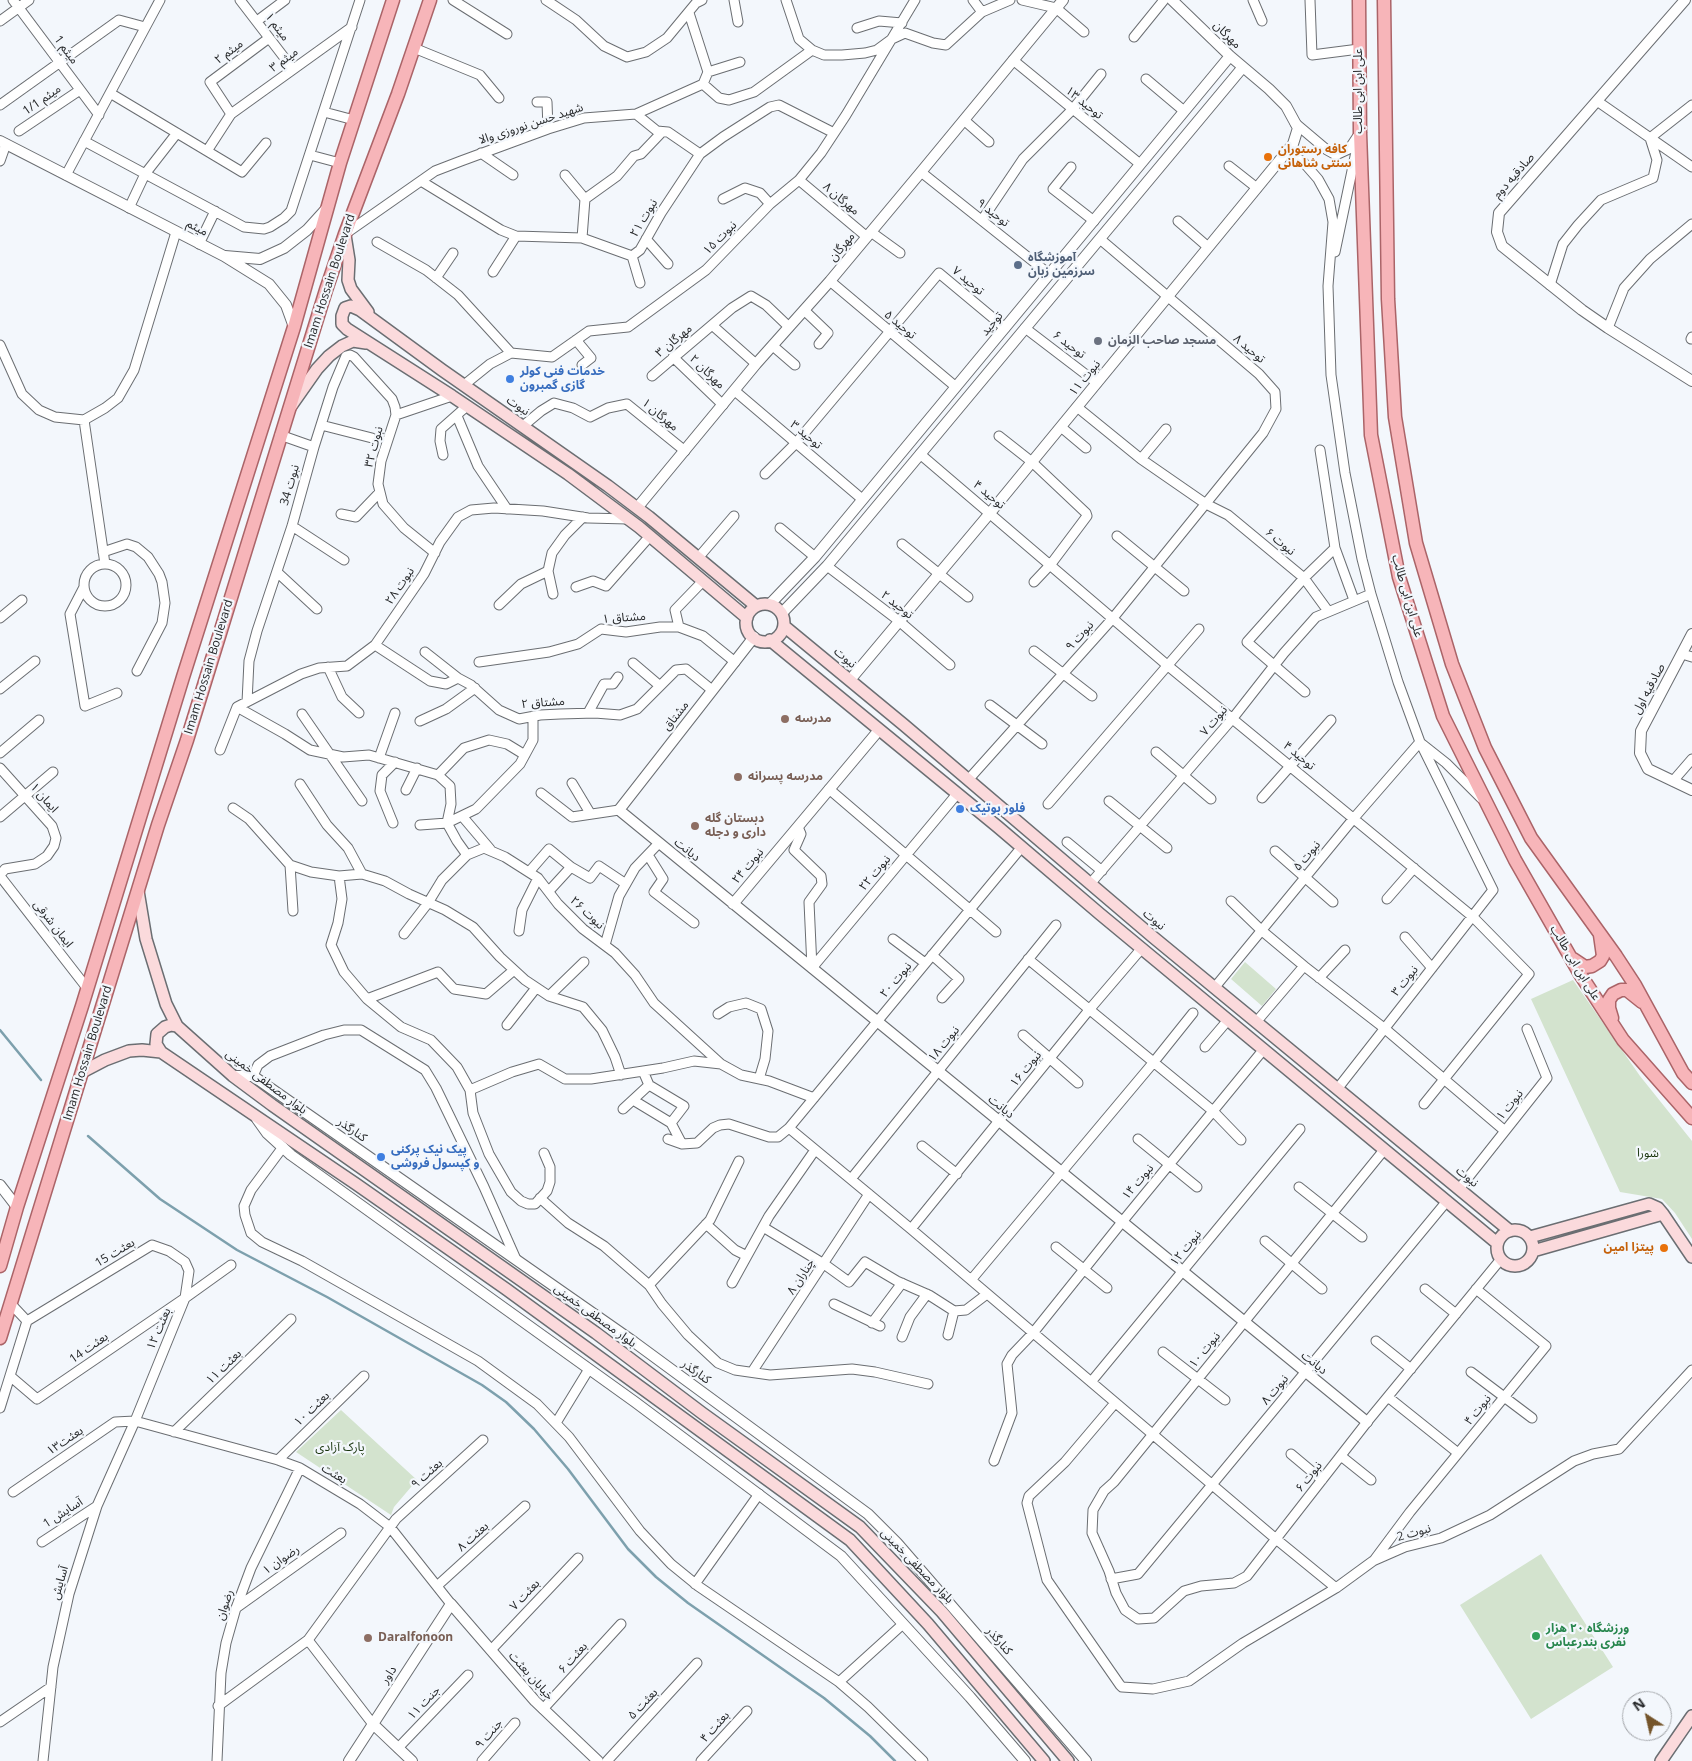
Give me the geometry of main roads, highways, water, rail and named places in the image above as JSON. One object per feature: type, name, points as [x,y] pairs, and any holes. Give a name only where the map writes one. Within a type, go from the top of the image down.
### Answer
[{"type":"main road","name":"Imam Hossain Boulevard","points":[[0,1266],[294,327],[326,209],[392,0]]},
{"type":"main road","name":"Imam Hossain Boulevard","points":[[0,1338],[158,824],[187,740],[280,435],[344,234],[398,94],[430,0]]},
{"type":"main road","name":"علی ابن ابی طالب","points":[[1359,0],[1360,133],[1371,435],[1399,577],[1443,716],[1515,860],[1571,958],[1623,1040],[1692,1118]]},
{"type":"main road","name":"علی ابن ابی طالب","points":[[1384,0],[1388,299],[1395,416],[1416,543],[1452,664],[1485,748],[1531,838],[1635,985],[1683,1073],[1692,1084]]},
{"type":"main road","points":[[344,234],[349,260],[348,280],[351,289],[359,302],[380,324]]},
{"type":"main road","points":[[380,324],[351,306],[345,308],[342,316],[342,324],[369,345],[452,396],[568,474],[650,536],[747,618]]},
{"type":"main road","name":"نبوت","points":[[380,324],[464,386],[637,508],[756,606]]},
{"type":"main road","points":[[288,411],[317,369],[329,356],[342,346],[353,342],[364,341],[369,345]]},
{"type":"main road","points":[[737,608],[746,597]]},
{"type":"main road","points":[[770,604],[782,613],[784,626],[780,634],[770,640],[760,641],[749,632],[747,618],[750,611],[756,606],[770,604]]},
{"type":"main road","name":"نبوت","points":[[784,626],[1153,937],[1510,1230]]},
{"type":"main road","points":[[770,640],[1497,1243]]},
{"type":"main road","points":[[957,794],[968,780]]},
{"type":"main road","name":"بلوار مصطفی خمینی","points":[[138,891],[148,948],[166,1004],[177,1026],[233,1076],[596,1333],[860,1526],[942,1612],[1068,1761]]},
{"type":"main road","points":[[1571,958],[1585,967],[1592,966],[1600,961],[1603,956],[1600,933]]},
{"type":"main road","points":[[1142,948],[1153,937]]},
{"type":"main road","points":[[1617,1030],[1609,1008],[1609,1000],[1613,994],[1621,990],[1627,990],[1647,1007]]},
{"type":"main road","points":[[177,1026],[165,1027],[156,1034],[156,1044],[161,1052],[356,1184],[506,1289],[850,1540],[928,1624],[1044,1761]]},
{"type":"main road","points":[[82,1072],[105,1060],[129,1051],[161,1052]]},
{"type":"main road","points":[[1384,1150],[1395,1136]]},
{"type":"main road","points":[[1530,1237],[1649,1204],[1658,1208],[1663,1214],[1692,1257]]},
{"type":"main road","points":[[1533,1251],[1663,1214]]},
{"type":"main road","points":[[1510,1230],[1520,1230],[1530,1237],[1533,1251],[1531,1258],[1526,1263],[1512,1266],[1500,1259],[1497,1243],[1501,1236],[1510,1230]]},
{"type":"main road","points":[[1661,1761],[1692,1716]]},
{"type":"waterway","points":[[0,1030],[41,1080]]},
{"type":"waterway","points":[[88,1136],[160,1199],[237,1250],[327,1297],[482,1385],[506,1402],[534,1429],[568,1469],[628,1549],[656,1577],[688,1603],[824,1698],[870,1736],[895,1761]]},
{"type":"place","name":"کافه رستوران سنتی شاهانی","points":[[1268,157]]},
{"type":"place","name":"آموزشگاه سرزمین زبان","points":[[1018,265]]},
{"type":"place","name":"مسجد صاحب الزمان","points":[[1098,341]]},
{"type":"place","name":"خدمات فنی کولر گازی گمبرون","points":[[510,379]]},
{"type":"place","name":"مدرسه","points":[[785,719]]},
{"type":"place","name":"مدرسه پسرانه","points":[[738,777]]},
{"type":"place","name":"فلور بوتیک","points":[[960,809]]},
{"type":"place","name":"دبستان گله داری و دجله","points":[[695,826]]},
{"type":"place","name":"پیک نیک پرکنی و کپسول فروشی","points":[[381,1157]]},
{"type":"place","name":"پیتزا امین","points":[[1664,1248]]},
{"type":"place","name":"ورزشگاه ۲۰ هزار نفری بندرعباس","points":[[1536,1636]]},
{"type":"place","name":"Daralfonoon","points":[[368,1638]]},
{"type":"park label","name":"شورا","points":[[1648,1154]]},
{"type":"park label","name":"پارک آزادی","points":[[340,1448]]}]
